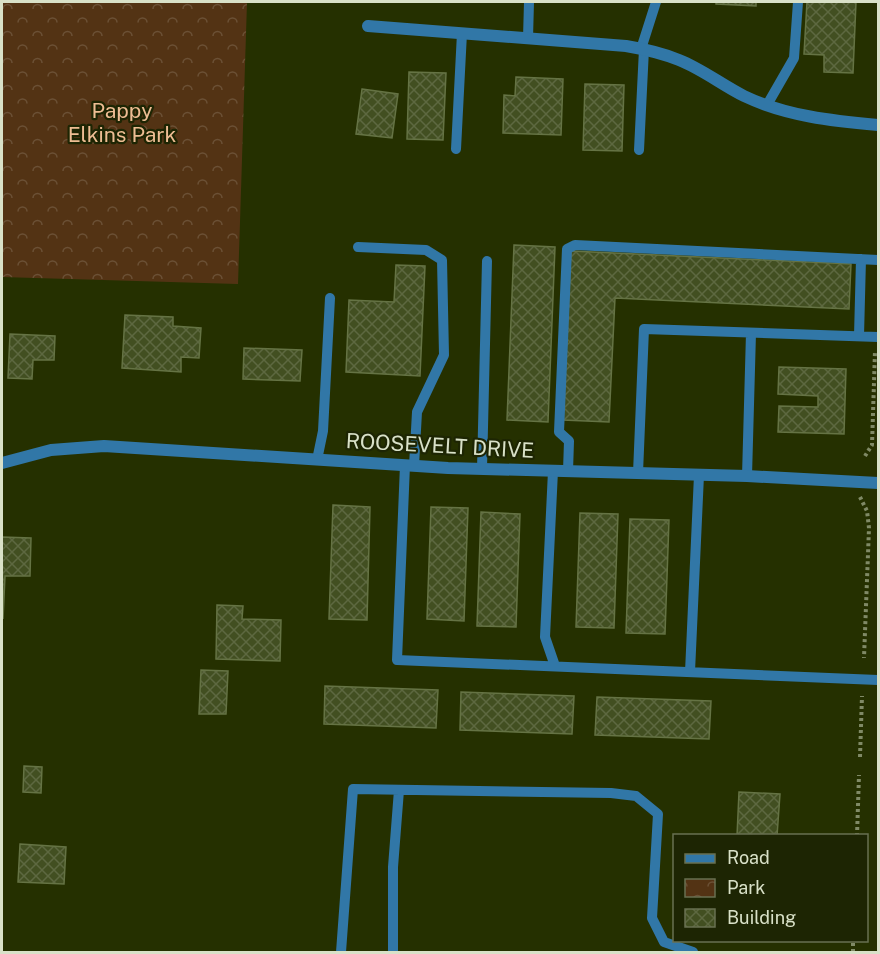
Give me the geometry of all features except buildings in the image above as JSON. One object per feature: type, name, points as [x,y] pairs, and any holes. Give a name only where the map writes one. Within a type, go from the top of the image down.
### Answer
[{"type":"street","points":[[368,26],[642,49],[681,61],[744,96],[767,105],[827,121],[879,125]]},
{"type":"street","name":"ROOSEVELT DRIVE","points":[[2,463],[51,450],[104,446],[482,469],[747,476],[879,483]]},
{"type":"lane","points":[[528,38],[529,2]]},
{"type":"lane","points":[[639,150],[642,49],[656,2]]},
{"type":"lane","points":[[767,105],[794,58],[798,2]]},
{"type":"lane","points":[[456,149],[462,33]]},
{"type":"lane","points":[[568,471],[569,441],[559,432],[567,249],[575,245],[879,260]]},
{"type":"lane","points":[[358,248],[426,250],[442,260],[444,355],[417,411],[409,465],[397,660],[879,680]]},
{"type":"lane","points":[[859,336],[861,259]]},
{"type":"lane","points":[[482,469],[487,261]]},
{"type":"lane","points":[[317,460],[323,431],[330,298]]},
{"type":"lane","points":[[638,473],[644,329],[879,337]]},
{"type":"lane","points":[[747,476],[752,333]]},
{"type":"lane","points":[[553,471],[545,637],[555,666]]},
{"type":"lane","points":[[690,672],[699,475]]},
{"type":"lane","points":[[341,952],[353,789],[611,792],[636,796],[658,814],[652,918],[664,942],[693,952]]},
{"type":"lane","points":[[393,952],[392,900],[399,790]]},
{"type":"path","points":[[866,456],[872,445],[875,351]]},
{"type":"path","points":[[860,497],[867,511],[869,528],[864,658]]},
{"type":"path","points":[[860,757],[862,696]]},
{"type":"path","points":[[857,834],[859,775]]},
{"type":"green space","name":"Pappy Elkins Park","points":[[2,2],[247,2],[238,284],[2,277]]}]
